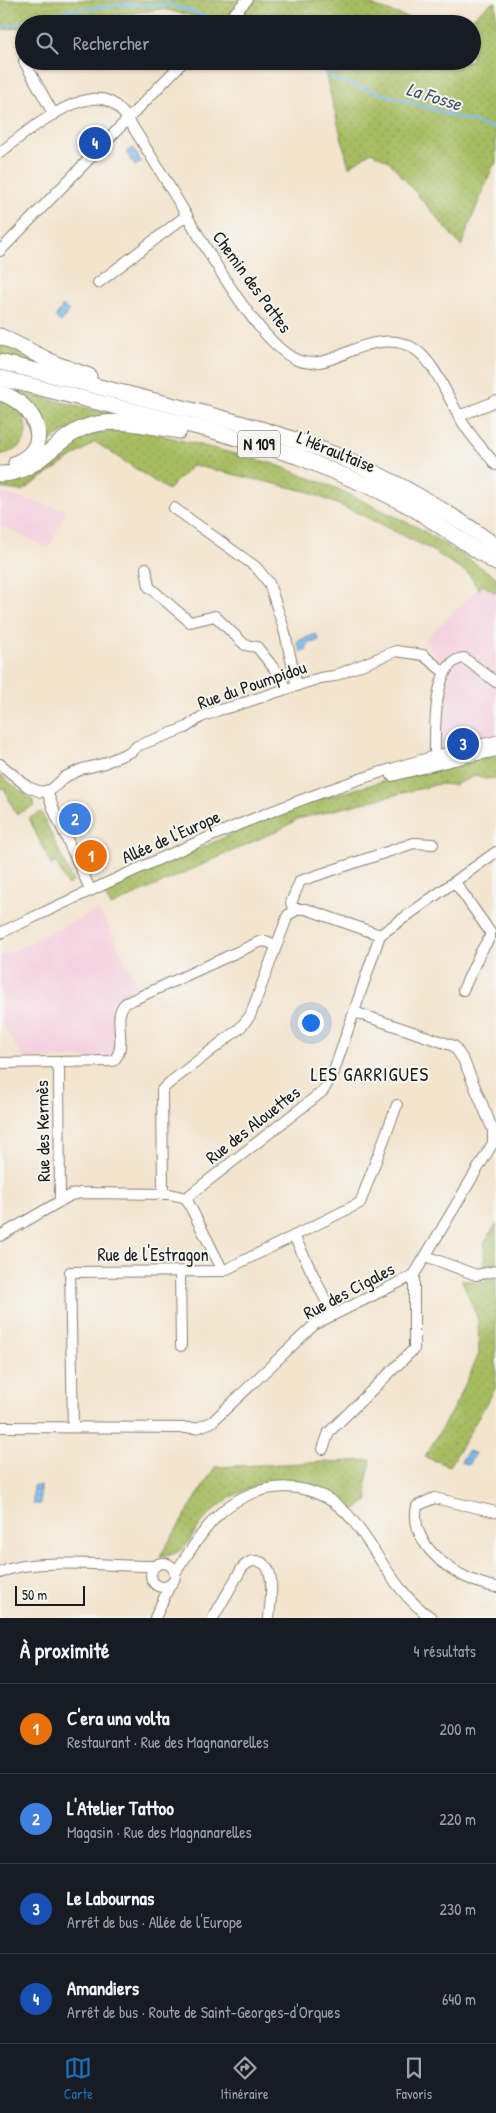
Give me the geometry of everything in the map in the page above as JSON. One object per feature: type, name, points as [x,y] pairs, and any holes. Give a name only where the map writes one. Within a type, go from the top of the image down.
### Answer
[{"type":"highway","points":[[0,336],[29,352],[83,374],[170,398],[238,422]]},
{"type":"highway","name":"L'Héraultaise","points":[[0,362],[238,422],[303,443],[364,467],[420,496],[496,546]]},
{"type":"highway","name":"L'Héraultaise","points":[[0,378],[214,431],[298,456],[378,490],[444,527],[496,563]]},
{"type":"highway","points":[[0,393],[17,400],[26,407],[34,417],[38,434],[35,446],[25,458],[9,465],[0,465]]},
{"type":"highway","points":[[0,474],[13,473],[23,469],[82,429],[111,422],[126,423],[182,431],[297,462],[369,490],[444,527]]},
{"type":"street","points":[[232,15],[247,0]]},
{"type":"street","points":[[29,70],[54,115]]},
{"type":"street","points":[[0,251],[175,70]]},
{"type":"street","name":"Chemin des Pattes","points":[[0,153],[44,120],[87,99],[102,99],[114,104],[128,119],[231,286],[264,332],[283,351],[297,360],[308,363],[324,361],[375,342],[386,340],[398,342],[414,349],[431,363],[464,424],[496,464]]},
{"type":"street","points":[[98,283],[187,215]]},
{"type":"street","points":[[459,416],[496,401]]},
{"type":"street","points":[[174,508],[256,568],[267,579],[284,629],[297,686]]},
{"type":"street","points":[[146,568],[149,587],[190,622],[215,616],[245,645],[257,648],[276,671],[286,689]]},
{"type":"street","name":"Rue du Poumpidou","points":[[47,791],[69,775],[132,752],[137,746],[185,728],[200,717],[324,677],[334,676],[396,651],[423,654],[445,673]]},
{"type":"street","points":[[435,755],[436,709],[445,673],[457,660],[464,658],[496,682]]},
{"type":"street","name":"Allée de l'Europe","points":[[0,933],[274,810],[330,791],[355,780],[435,755],[496,741]]},
{"type":"street","name":"Allée de l'Europe","points":[[330,791],[496,751]]},
{"type":"street","points":[[0,764],[35,790],[47,791],[55,813],[91,891]]},
{"type":"street","points":[[294,911],[291,903],[300,881],[414,844],[433,844]]},
{"type":"street","points":[[163,1194],[162,1090],[245,1022],[255,1005],[286,918],[294,911],[306,909],[380,936],[496,853]]},
{"type":"street","points":[[455,882],[490,932],[490,937],[480,953],[463,990]]},
{"type":"street","name":"Rue des Alouettes","points":[[186,1198],[323,1091],[333,1074],[380,936]]},
{"type":"street","points":[[0,1063],[113,1061],[120,1052],[120,1011],[126,1003],[259,942],[265,941],[276,945]]},
{"type":"street","name":"Rue des Cigales","points":[[0,1427],[197,1428],[212,1422],[315,1324],[414,1275],[495,1137],[464,1061],[454,1046],[354,1012]]},
{"type":"street","name":"Rue des Kermès","points":[[54,1062],[59,1069],[60,1201]]},
{"type":"street","name":"Rue de l'Estragon","points":[[73,1426],[70,1272],[223,1271],[360,1204],[397,1105]]},
{"type":"street","points":[[0,1236],[60,1201],[81,1193],[174,1194],[186,1198],[223,1271]]},
{"type":"street","points":[[294,1236],[333,1315]]},
{"type":"street","points":[[426,1256],[476,1275],[496,1270]]},
{"type":"street","points":[[180,1272],[181,1346]]},
{"type":"street","points":[[323,1448],[329,1432],[414,1349],[414,1275]]},
{"type":"street","points":[[155,1618],[175,1574],[217,1516],[228,1506],[251,1493],[269,1487],[305,1489],[321,1495],[339,1506],[353,1520],[392,1579],[427,1616]]},
{"type":"street","points":[[496,1512],[434,1498],[417,1506],[415,1518],[421,1535],[438,1559],[459,1575],[496,1587]]},
{"type":"street","points":[[168,1564],[190,1552]]},
{"type":"street","points":[[212,1618],[242,1568],[248,1562],[255,1560],[263,1562],[271,1575],[269,1618]]},
{"type":"street","points":[[0,1573],[18,1566],[89,1564],[155,1566],[161,1563],[168,1564],[173,1568],[175,1574]]},
{"type":"street","points":[[137,1566],[153,1581],[163,1587],[170,1585]]},
{"type":"street","points":[[155,1566],[152,1571],[153,1581],[162,1601]]},
{"type":"shaded area","points":[[0,493],[66,510],[49,548],[0,526]]},
{"type":"shaded area","points":[[483,584],[496,593],[496,735],[441,749],[440,702],[449,672],[424,640]]},
{"type":"shaded area","points":[[99,909],[140,990],[111,1003],[115,1012],[114,1053],[109,1058],[23,1058],[0,1020],[0,957]]},
{"type":"green space","points":[[0,0],[356,0],[400,15],[189,15],[162,9],[120,15],[15,15],[15,28],[0,30]]},
{"type":"green space","points":[[496,2],[496,163],[492,168],[461,246],[389,161],[371,152],[349,167],[324,70],[481,70],[481,15],[476,15],[490,4]]},
{"type":"green space","points":[[0,341],[53,368],[0,355]]},
{"type":"green space","points":[[12,390],[111,414],[82,423],[56,437],[30,456],[38,443],[17,393]]},
{"type":"green space","points":[[0,399],[13,405],[22,413],[26,435],[17,448],[0,455]]},
{"type":"green space","points":[[114,430],[145,431],[274,464],[338,489],[419,528],[496,577],[496,593],[483,585],[478,589],[469,574],[428,548],[360,514],[306,491],[193,465],[168,490],[95,442],[22,491],[0,488],[0,480],[87,436]]},
{"type":"green space","points":[[496,755],[496,778],[484,779],[477,775],[454,785],[439,784],[298,819],[281,829],[111,906],[103,893],[301,804],[442,765]]},
{"type":"green space","points":[[0,775],[33,801],[35,806],[16,814],[4,788],[0,789]]},
{"type":"green space","points":[[41,812],[73,882],[67,885],[56,862],[51,865],[29,818]]},
{"type":"green space","points":[[496,1224],[496,1264],[484,1267],[485,1242]]},
{"type":"green space","points":[[496,1279],[496,1387],[450,1466],[425,1457],[459,1398],[479,1354],[478,1320],[462,1280],[482,1283]]},
{"type":"green space","points":[[371,1460],[366,1482],[368,1501],[352,1511],[333,1493],[322,1489],[292,1483],[264,1484],[238,1493],[226,1500],[204,1520],[182,1549],[176,1553],[160,1556],[215,1467]]},
{"type":"water","points":[[133,148],[141,162],[135,166],[126,152]]},
{"type":"water","points":[[63,306],[69,311],[61,322],[55,317]]},
{"type":"water","points":[[316,634],[319,640],[306,645],[307,650],[301,652],[297,641]]},
{"type":"water","points":[[467,1451],[475,1453],[468,1465],[461,1462]]},
{"type":"water","points":[[33,1486],[40,1486],[40,1504],[33,1504]]},
{"type":"waterway","name":"La Fosse","points":[[50,15],[66,11],[127,4],[172,5],[202,15]]},
{"type":"waterway","name":"La Fosse","points":[[0,28],[15,24]]},
{"type":"waterway","name":"La Fosse","points":[[323,70],[334,79],[496,129]]},
{"type":"place","name":"Amandiers","points":[[95,143]]},
{"type":"place","name":"Le Labournas","points":[[463,744]]},
{"type":"place","name":"L'Atelier Tattoo","points":[[75,819]]},
{"type":"place","name":"C'era una volta","points":[[91,856]]},
{"type":"district","name":"LES GARRIGUES","points":[[370,1074]]}]
